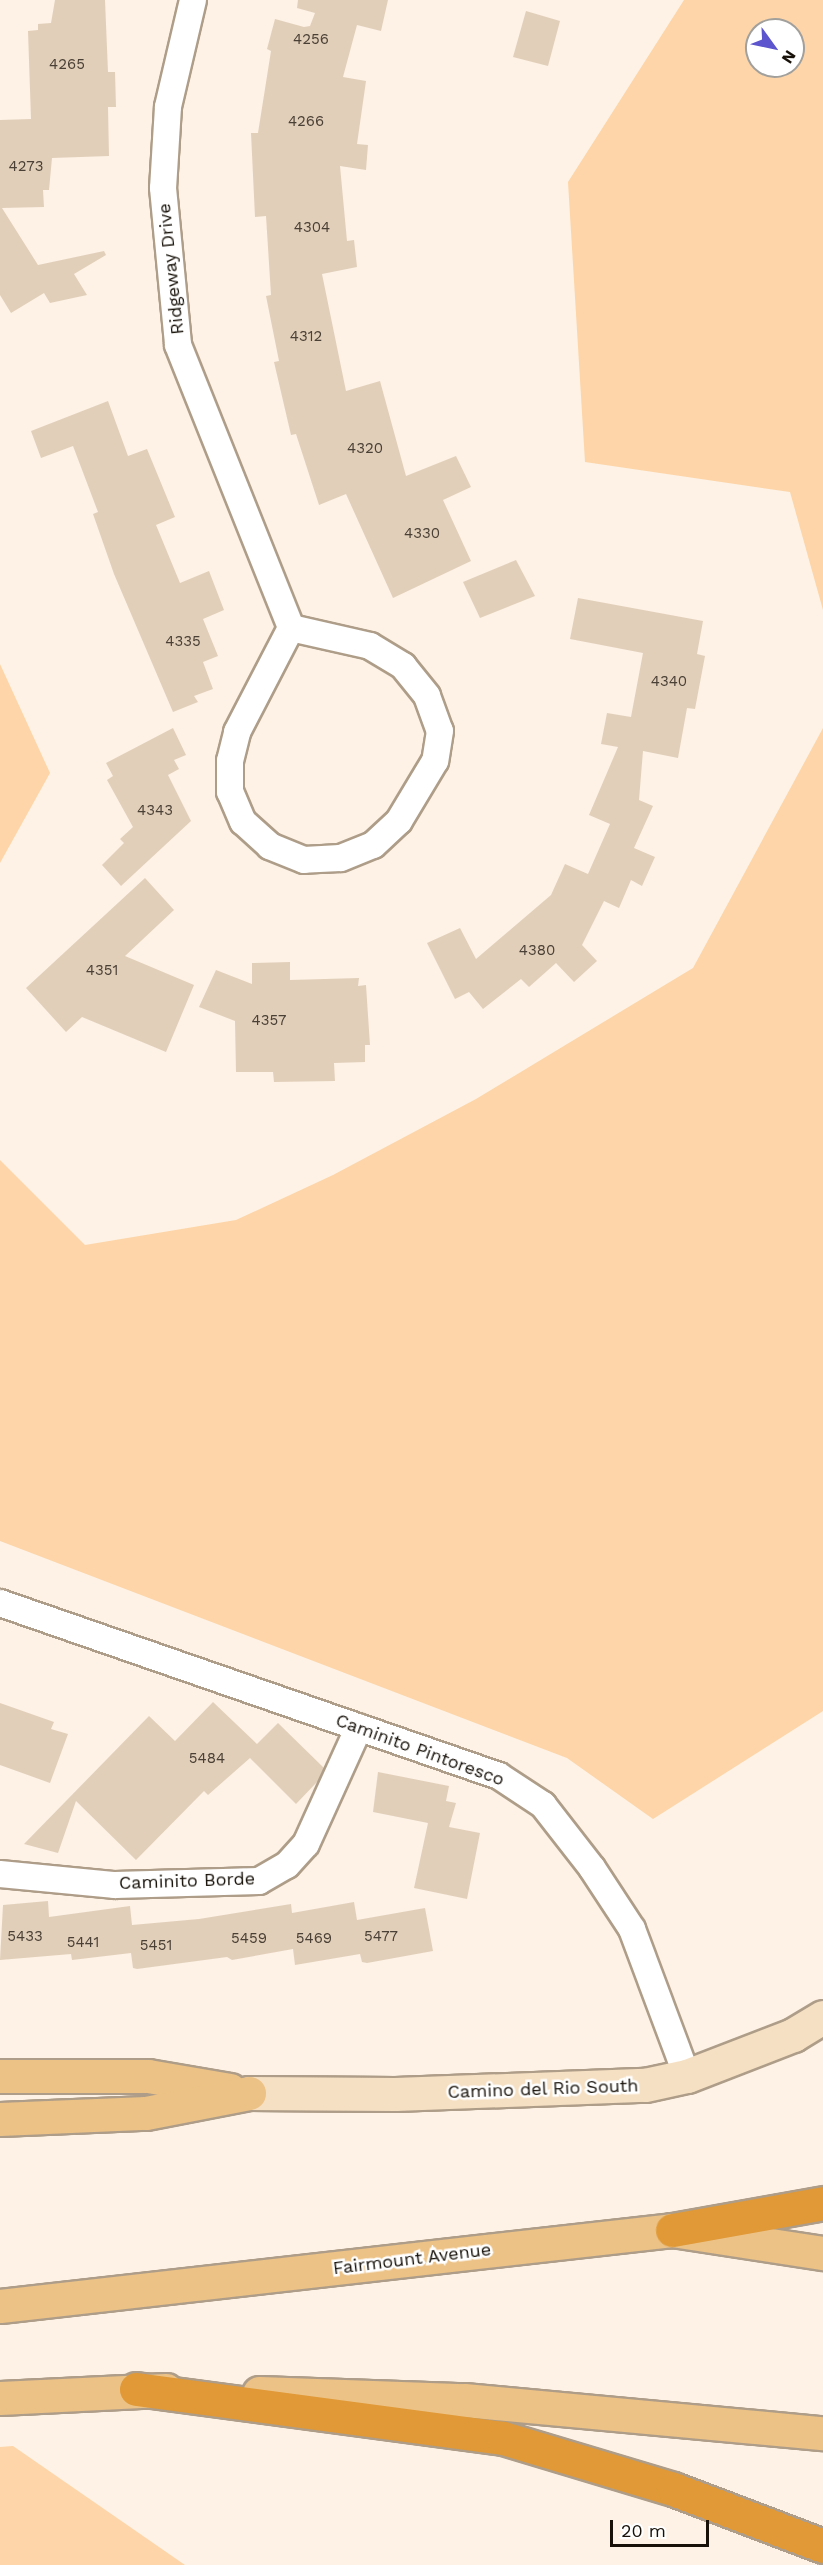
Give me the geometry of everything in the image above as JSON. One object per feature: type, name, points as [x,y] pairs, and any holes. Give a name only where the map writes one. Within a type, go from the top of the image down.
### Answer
[{"type":"highway","points":[[672,2230],[823,2203]]},
{"type":"highway","points":[[136,2389],[503,2438],[673,2489],[823,2546]]},
{"type":"main road","points":[[0,2076],[148,2076],[249,2093]]},
{"type":"main road","points":[[0,2119],[146,2114],[249,2093]]},
{"type":"main road","name":"Fairmount Avenue","points":[[0,2306],[672,2230],[823,2253]]},
{"type":"main road","points":[[0,2398],[136,2389],[464,2400],[823,2433]]},
{"type":"street","name":"Ridgeway Drive","points":[[193,0],[168,107],[163,188],[178,345],[291,628]]},
{"type":"street","points":[[291,628],[370,646],[403,666],[427,696],[440,731],[435,761],[399,821],[373,845],[340,858],[304,860],[270,846],[243,822],[230,792],[230,761],[237,732],[291,628]]},
{"type":"street","name":"Caminito Pintoresco","points":[[0,1603],[499,1776],[543,1804],[592,1868],[632,1929],[687,2076]]},
{"type":"street","name":"Caminito Borde","points":[[0,1874],[115,1884],[259,1881],[287,1865],[306,1844],[359,1727]]},
{"type":"street","name":"Camino del Rio South","points":[[249,2093],[395,2094],[645,2085],[687,2076],[793,2036],[823,2017]]},
{"type":"shaded area","points":[[684,0],[823,0],[823,610],[790,492],[585,462],[568,182]]},
{"type":"shaded area","points":[[0,664],[50,773],[0,863]]},
{"type":"shaded area","points":[[823,728],[823,1711],[653,1819],[567,1758],[0,1541],[0,1160],[85,1245],[236,1220],[333,1175],[476,1099],[693,968]]},
{"type":"shaded area","points":[[13,2446],[185,2565],[0,2565],[0,2447]]},
{"type":"building","points":[[55,0],[105,0],[108,72],[115,72],[116,107],[108,107],[109,156],[52,158],[49,190],[43,190],[44,207],[2,208],[38,265],[104,251],[106,255],[74,274],[87,295],[50,303],[44,293],[11,313],[0,295],[0,120],[31,119],[28,31],[38,30],[38,24],[51,23]]},
{"type":"building","points":[[298,0],[388,0],[381,31],[357,25],[343,77],[366,81],[357,144],[368,145],[366,170],[340,166],[347,241],[354,240],[357,267],[322,274],[346,391],[380,381],[406,476],[456,456],[471,487],[443,500],[471,561],[393,598],[346,494],[319,505],[296,434],[291,435],[274,362],[279,361],[266,296],[271,295],[266,216],[255,217],[251,133],[258,133],[271,51],[267,49],[275,19],[304,27],[310,26],[315,13],[297,8]]},
{"type":"building","points":[[526,11],[560,21],[548,66],[513,57]]},
{"type":"building","points":[[108,401],[128,456],[147,449],[175,517],[156,525],[180,583],[209,571],[224,610],[203,619],[218,656],[203,662],[213,689],[194,696],[198,702],[173,712],[114,574],[93,514],[98,512],[73,446],[41,458],[31,431]]},
{"type":"building","points":[[516,560],[535,596],[480,618],[463,582]]},
{"type":"building","points":[[578,598],[703,621],[697,654],[705,656],[695,709],[687,708],[678,758],[643,751],[639,800],[653,806],[634,848],[655,857],[642,886],[631,880],[619,908],[604,901],[582,945],[597,961],[574,982],[556,963],[529,987],[521,979],[483,1009],[469,992],[455,999],[427,943],[460,928],[476,959],[551,895],[565,864],[588,874],[610,824],[589,815],[618,747],[601,744],[607,713],[631,717],[643,653],[570,639]]},
{"type":"building","points":[[173,728],[186,755],[174,760],[179,769],[168,775],[191,821],[121,886],[102,865],[124,843],[120,839],[133,827],[107,780],[113,776],[106,763]]},
{"type":"building","points":[[145,878],[174,910],[125,956],[194,985],[166,1052],[82,1017],[66,1032],[26,988]]},
{"type":"building","points":[[290,962],[290,980],[359,978],[358,986],[366,985],[370,1045],[365,1045],[365,1062],[334,1063],[335,1081],[274,1082],[273,1072],[236,1072],[235,1021],[199,1007],[216,970],[252,984],[252,963]]},
{"type":"building","points":[[213,1702],[257,1744],[278,1723],[324,1768],[318,1781],[296,1804],[250,1758],[208,1795],[204,1791],[136,1860],[76,1801],[58,1853],[24,1844],[149,1716],[175,1741]]},
{"type":"building","points":[[0,1703],[54,1722],[51,1729],[68,1734],[50,1783],[0,1765]]},
{"type":"building","points":[[378,1772],[449,1786],[446,1801],[456,1803],[449,1827],[480,1833],[467,1899],[414,1888],[428,1823],[373,1812]]},
{"type":"building","points":[[48,1901],[49,1917],[130,1906],[132,1925],[199,1919],[291,1904],[292,1913],[354,1902],[357,1920],[425,1908],[433,1951],[367,1963],[362,1962],[360,1954],[295,1965],[293,1949],[232,1960],[227,1957],[137,1969],[133,1968],[131,1953],[72,1960],[71,1954],[0,1960],[3,1905]]}]
